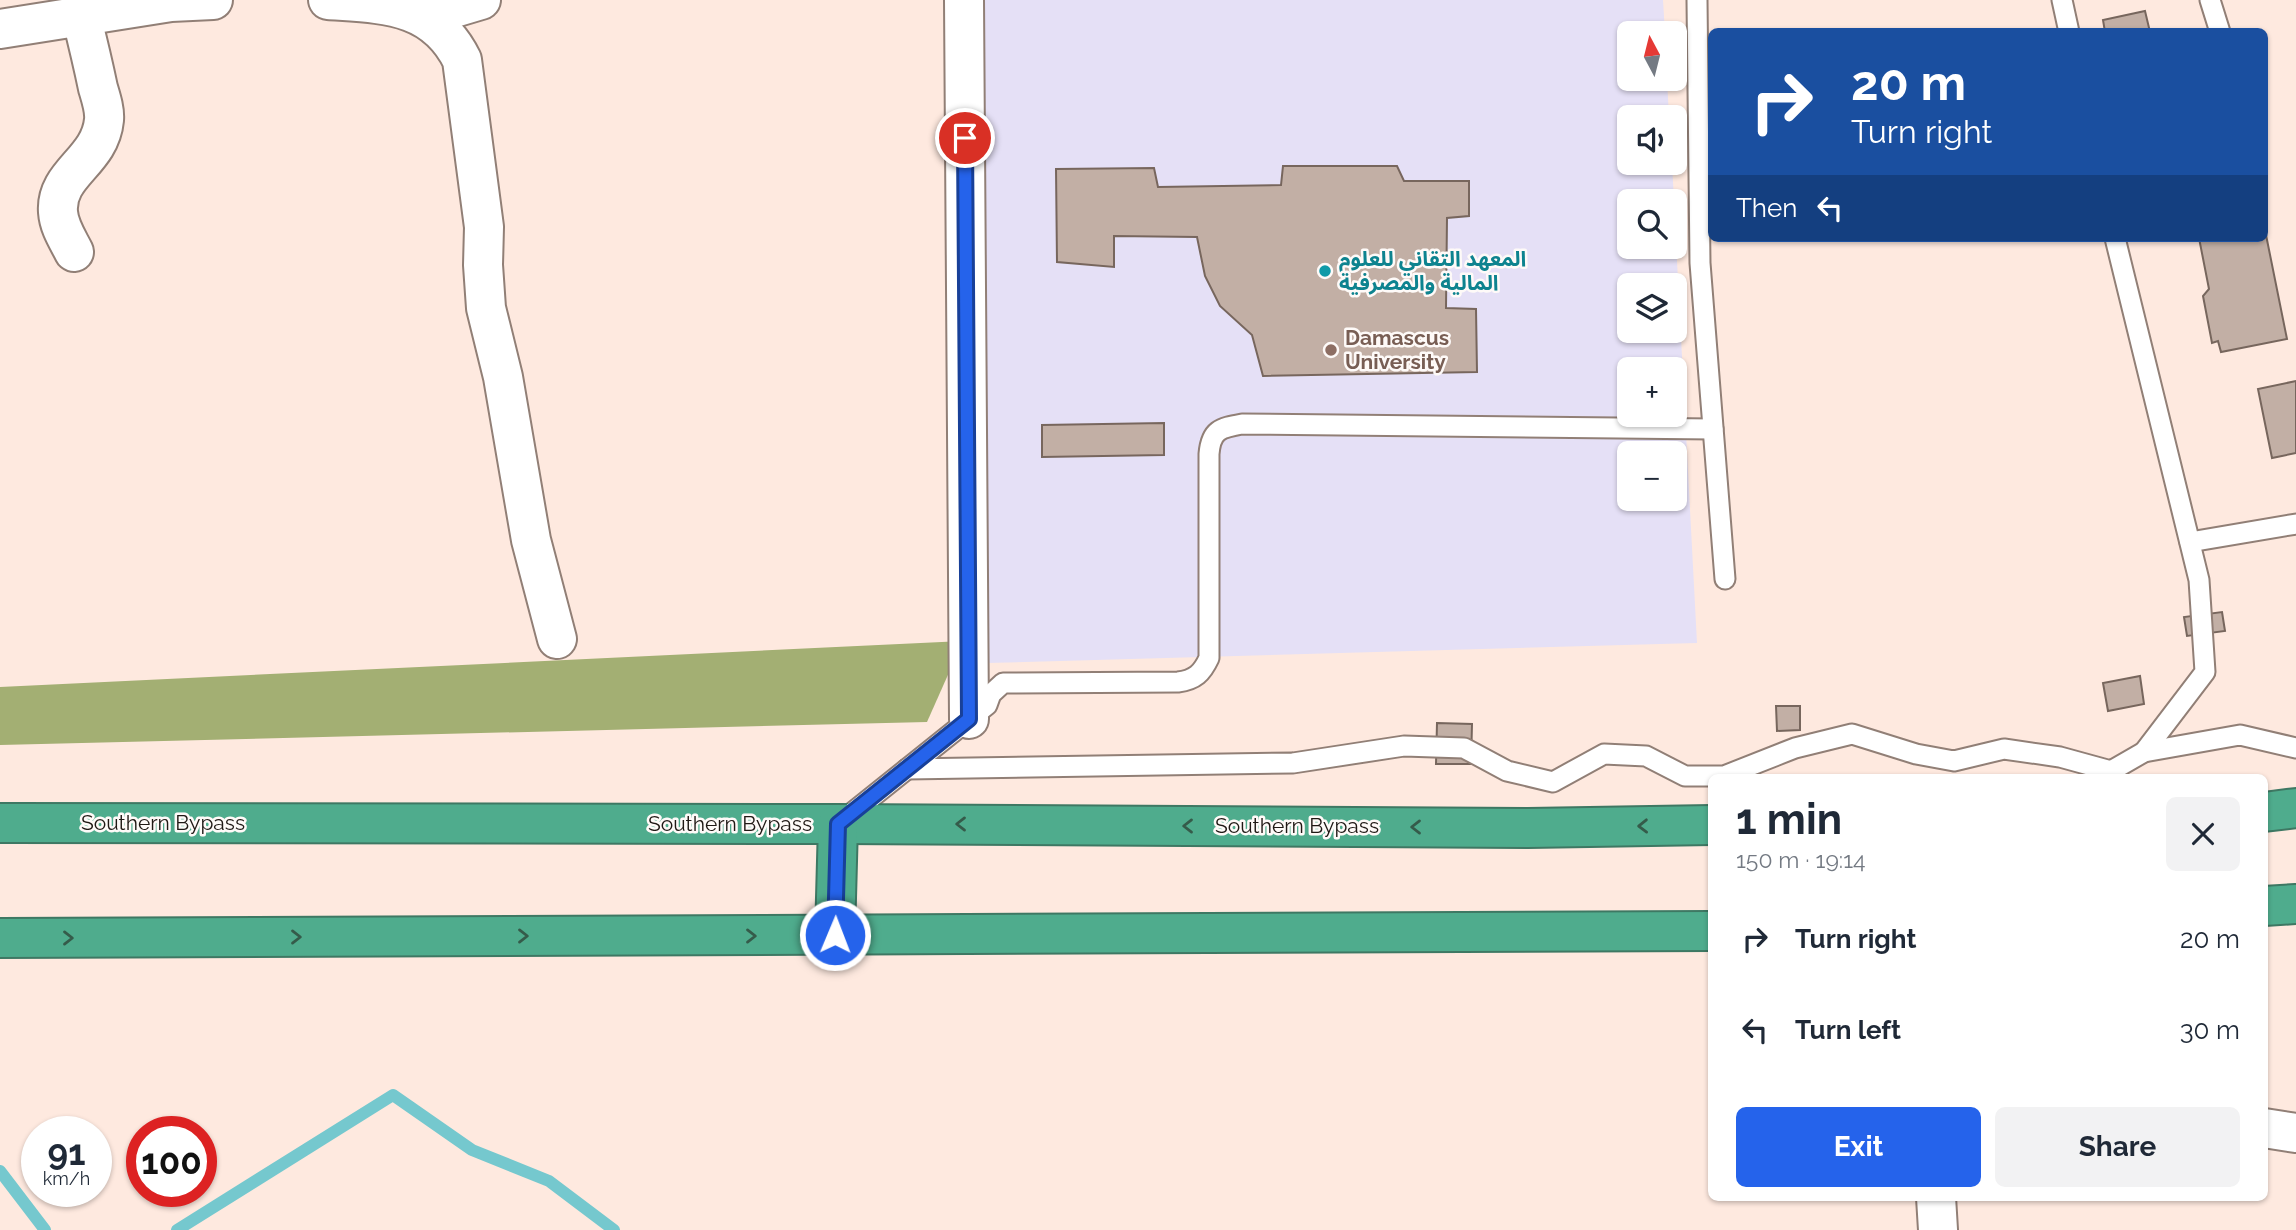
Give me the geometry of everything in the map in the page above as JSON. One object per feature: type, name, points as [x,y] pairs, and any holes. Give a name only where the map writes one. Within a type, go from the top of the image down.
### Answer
[{"type":"highway","points":[[2268,812],[2296,808]]},
{"type":"highway","name":"Southern Bypass","points":[[0,823],[1514,828],[1708,825]]},
{"type":"highway","points":[[835,935],[838,824]]},
{"type":"highway","points":[[2268,906],[2296,904]]},
{"type":"highway","points":[[0,938],[1708,931]]},
{"type":"street","points":[[0,29],[171,2],[213,0]]},
{"type":"street","points":[[328,0],[407,8],[481,0]]},
{"type":"street","points":[[964,0],[969,719]]},
{"type":"street","points":[[407,8],[455,47],[466,76],[484,227],[486,308],[503,377],[531,540],[557,639]]},
{"type":"street","points":[[74,252],[61,226],[58,200],[62,187],[71,174],[91,154],[99,141],[105,117],[81,15]]},
{"type":"street","points":[[2268,1128],[2296,1132]]},
{"type":"street","points":[[1936,1201],[1938,1230]]},
{"type":"lane","points":[[1697,0],[1700,263],[1725,579]]},
{"type":"lane","points":[[2062,0],[2067,28]]},
{"type":"lane","points":[[2210,0],[2219,28]]},
{"type":"lane","points":[[2116,242],[2199,580],[2204,671],[2144,752]]},
{"type":"lane","points":[[838,824],[987,705],[991,694],[1003,684],[1178,682],[1191,680],[1203,670],[1209,657],[1210,439],[1221,428],[1256,424],[1713,429]]},
{"type":"lane","points":[[2190,542],[2296,524]]},
{"type":"lane","points":[[1729,774],[1795,748],[1852,734],[1916,754],[1954,761],[2004,749],[2060,757],[2111,771],[2144,752],[2240,735],[2296,748]]},
{"type":"lane","points":[[907,769],[1293,762],[1404,746],[1464,748],[1507,771],[1553,782],[1604,754],[1646,756],[1685,776],[1708,776]]},
{"type":"shaded area","name":"Damascus University","points":[[973,0],[1663,0],[1664,21],[1617,21],[1617,91],[1668,91],[1668,105],[1617,105],[1617,175],[1673,175],[1673,189],[1617,189],[1617,259],[1677,259],[1678,273],[1617,273],[1617,343],[1681,343],[1682,357],[1617,357],[1617,427],[1686,427],[1686,441],[1617,441],[1617,511],[1687,511],[1687,452],[1697,643],[987,663]]},
{"type":"green space","points":[[963,641],[927,722],[0,745],[0,687]]},
{"type":"building","points":[[2145,11],[2149,28],[2104,28],[2103,20]]},
{"type":"building","name":"المعهد التقاني للعلوم المالية والمصرفية","points":[[1283,166],[1397,166],[1404,181],[1469,181],[1469,216],[1447,218],[1446,308],[1476,309],[1477,372],[1263,376],[1252,335],[1220,306],[1205,276],[1197,237],[1114,236],[1114,267],[1057,262],[1056,169],[1154,168],[1158,187],[1281,185]]},
{"type":"building","points":[[2200,242],[2267,242],[2287,339],[2221,352],[2218,341],[2212,343],[2203,296],[2209,289]]},
{"type":"building","points":[[2296,381],[2296,453],[2272,458],[2258,389]]},
{"type":"building","points":[[1164,423],[1164,455],[1042,457],[1042,425]]},
{"type":"building","points":[[2222,612],[2225,631],[2187,636],[2184,617]]},
{"type":"building","points":[[2140,676],[2144,704],[2108,711],[2103,683]]},
{"type":"building","points":[[1776,706],[1800,706],[1800,730],[1777,731]]},
{"type":"building","points":[[1437,723],[1472,724],[1471,764],[1436,764]]},
{"type":"waterway","points":[[177,1230],[393,1095],[472,1150],[549,1181],[614,1230]]},
{"type":"waterway","points":[[0,1171],[45,1230]]},
{"type":"place","name":"المعهد التقاني للعلوم المالية والمصرفية","points":[[1325,271]]},
{"type":"place","name":"Damascus University","points":[[1331,350]]},
{"type":"route","points":[[835,935],[838,824],[969,719],[965,138]]}]
